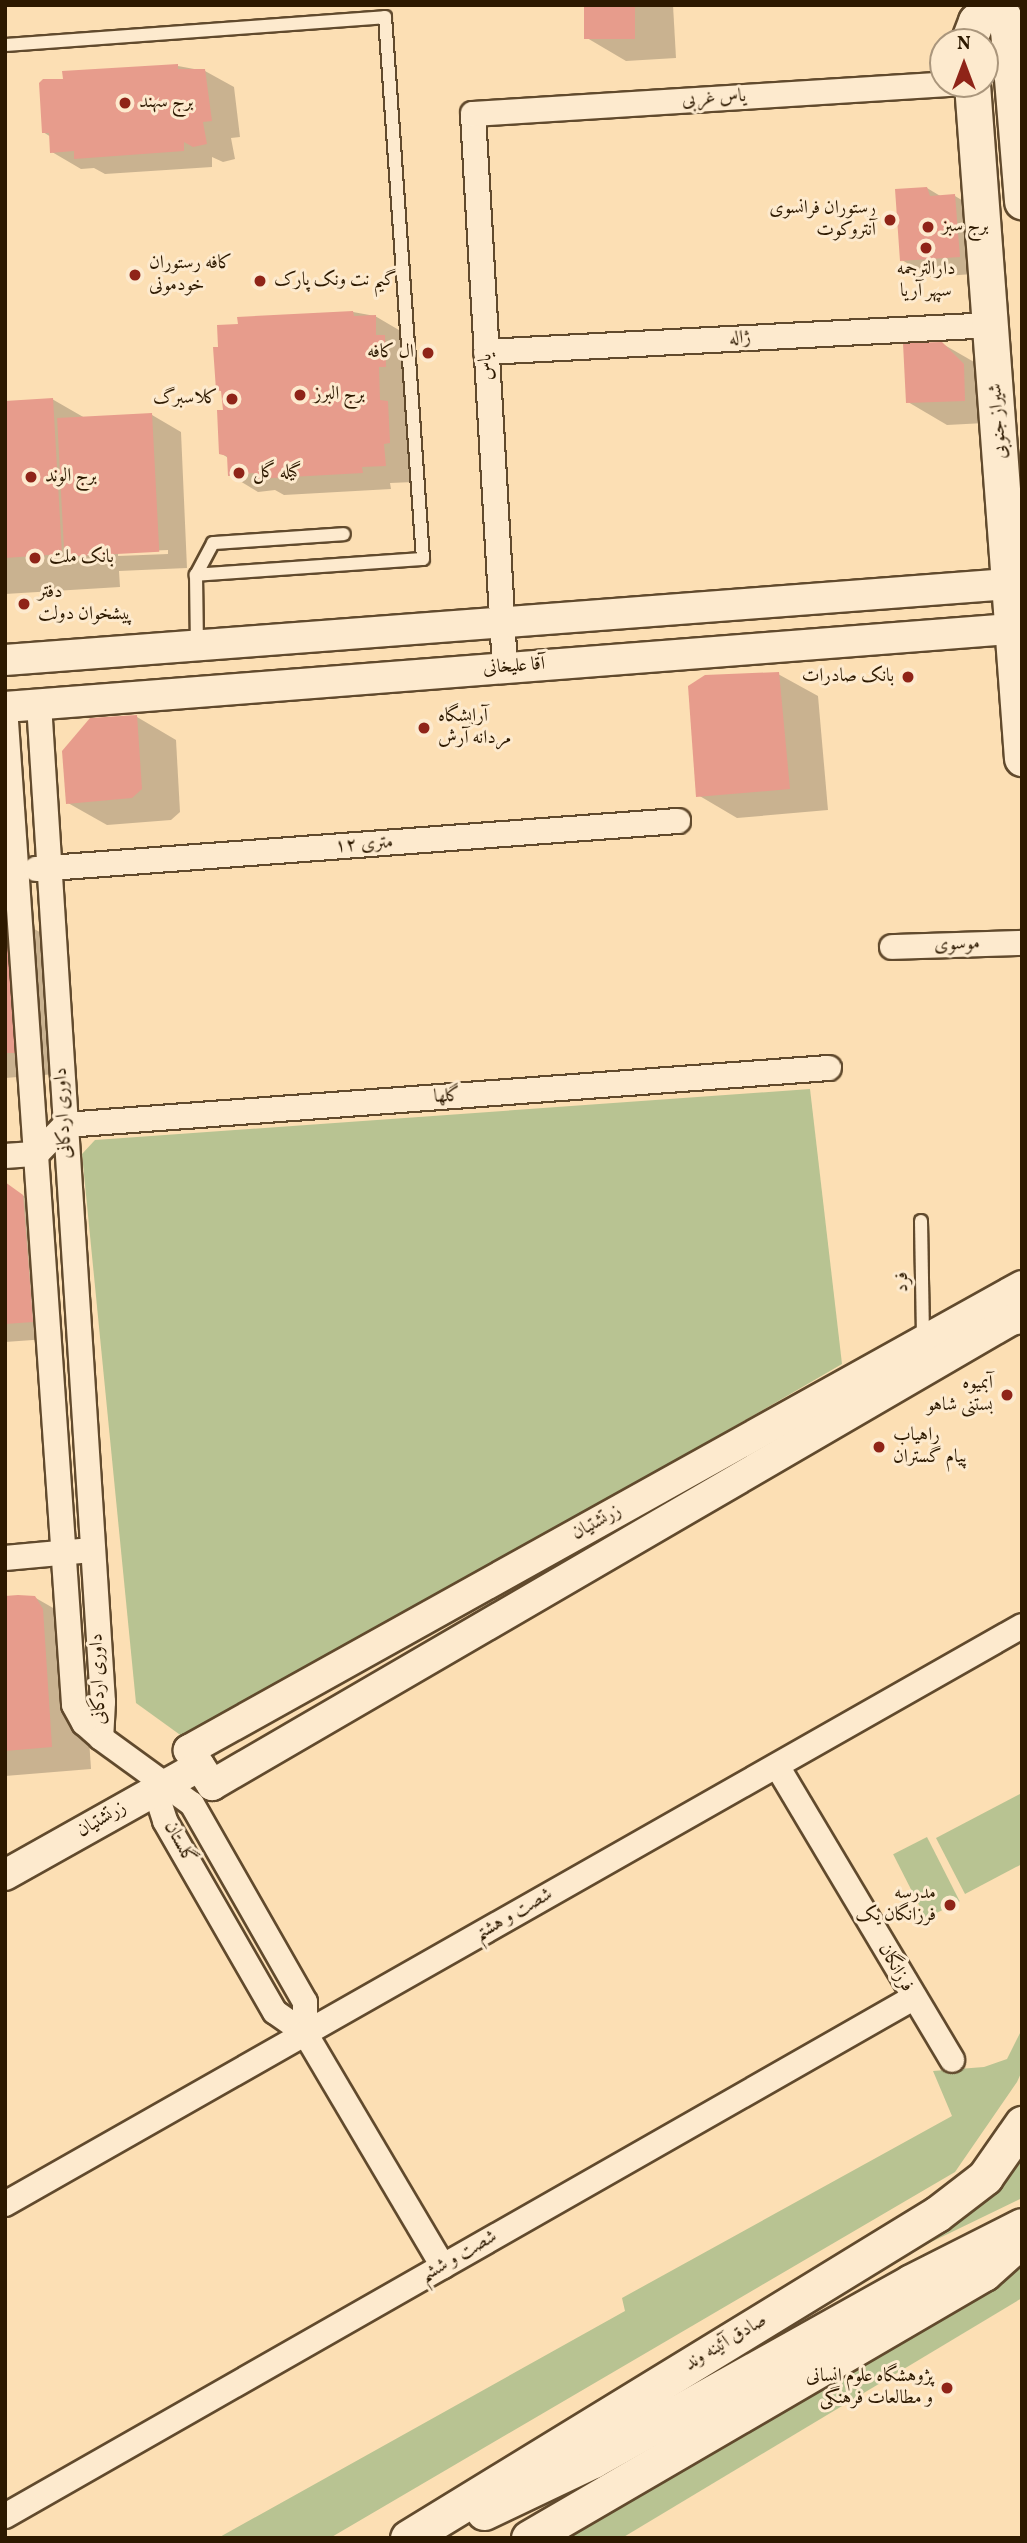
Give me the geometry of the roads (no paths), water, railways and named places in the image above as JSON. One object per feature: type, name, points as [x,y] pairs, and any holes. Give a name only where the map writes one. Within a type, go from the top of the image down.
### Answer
[{"type":"main road","points":[[983,22],[1022,201]]},
{"type":"main road","name":"شیراز جنوبی","points":[[973,98],[1015,584],[1022,758]]},
{"type":"main road","name":"صادق آئینه وند","points":[[408,2538],[937,2214],[985,2177],[1022,2124]]},
{"type":"main road","points":[[978,2261],[1022,2226]]},
{"type":"main road","points":[[529,2538],[978,2261],[1022,2239]]},
{"type":"main road","name":"صادق آئینه وند","points":[[430,2538],[593,2460],[978,2261]]},
{"type":"main road","name":"صادق آئینه وند","points":[[479,2538],[593,2460]]},
{"type":"street","name":"یاس غربی","points":[[473,114],[929,86]]},
{"type":"street","name":"یاس","points":[[473,114],[505,668]]},
{"type":"street","name":"ژاله","points":[[486,352],[993,325]]},
{"type":"street","points":[[5,660],[501,620],[1015,584]]},
{"type":"street","name":"آقا علیخانی","points":[[5,706],[1017,628]]},
{"type":"street","points":[[36,657],[39,704]]},
{"type":"street","name":"داوری اردکانی","points":[[39,704],[91,1551],[103,1702],[101,1738]]},
{"type":"street","name":"داوری اردکانی","points":[[5,706],[74,1704],[84,1723],[101,1738]]},
{"type":"street","name":"۱۲ متری","points":[[17,871],[678,821]]},
{"type":"street","name":"موسوی","points":[[892,947],[1022,943]]},
{"type":"street","name":"گلها","points":[[65,1125],[829,1068]]},
{"type":"street","points":[[5,1156],[37,1154],[65,1125]]},
{"type":"street","name":"زرتشتیان","points":[[1022,1286],[189,1749],[212,1785],[999,1327],[1022,1318]]},
{"type":"street","points":[[5,1558],[91,1551]]},
{"type":"street","name":"شصت و هشتم","points":[[5,2204],[1022,1626]]},
{"type":"street","points":[[101,1738],[162,1785]]},
{"type":"street","name":"زرتشتیان","points":[[5,1875],[200,1766]]},
{"type":"street","name":"فرزانگان","points":[[777,1766],[952,2060]]},
{"type":"street","name":"گلستان","points":[[162,1785],[159,1802],[165,1821],[275,2012],[305,2034],[443,2266]]},
{"type":"street","name":"شصت و ششم","points":[[5,2516],[913,1998]]},
{"type":"lane","points":[[5,45],[385,18],[423,559],[196,575]]},
{"type":"lane","points":[[197,645],[196,575],[213,543],[345,534]]},
{"type":"lane","name":"فرد","points":[[921,1221],[923,1341]]},
{"type":"lane","points":[[978,2261],[1022,2258]]},
{"type":"place","name":"برج سهند","points":[[125,103]]},
{"type":"place","name":"رستوران فرانسوی آنتروکوت","points":[[890,220]]},
{"type":"place","name":"برج سبز","points":[[928,227]]},
{"type":"place","name":"دارالترجمه سپهر آریا","points":[[926,248]]},
{"type":"place","name":"کافه رستوران خودمونی","points":[[135,275]]},
{"type":"place","name":"گیم نت ونک پارک","points":[[260,281]]},
{"type":"place","name":"ال کافه","points":[[428,353]]},
{"type":"place","name":"برج البرز","points":[[300,395]]},
{"type":"place","name":"کلاسبرگ","points":[[232,399]]},
{"type":"place","name":"گیله گل","points":[[239,473]]},
{"type":"place","name":"برج الوند","points":[[31,477]]},
{"type":"place","name":"بانک ملت","points":[[35,558]]},
{"type":"place","name":"دفتر پیشخوان دولت","points":[[24,604]]},
{"type":"place","name":"بانک صادرات","points":[[908,677]]},
{"type":"place","name":"آرایشگاه مردانه آرش","points":[[424,728]]},
{"type":"place","name":"آبمیوه بستنی شاهو","points":[[1007,1395]]},
{"type":"place","name":"راهیاب پیام گستران","points":[[879,1447]]},
{"type":"place","name":"مدرسه فرزانگان یک","points":[[950,1905]]},
{"type":"place","name":"پژوهشگاه علوم انسانی و مطالعات فرهنگی","points":[[947,2388]]}]
